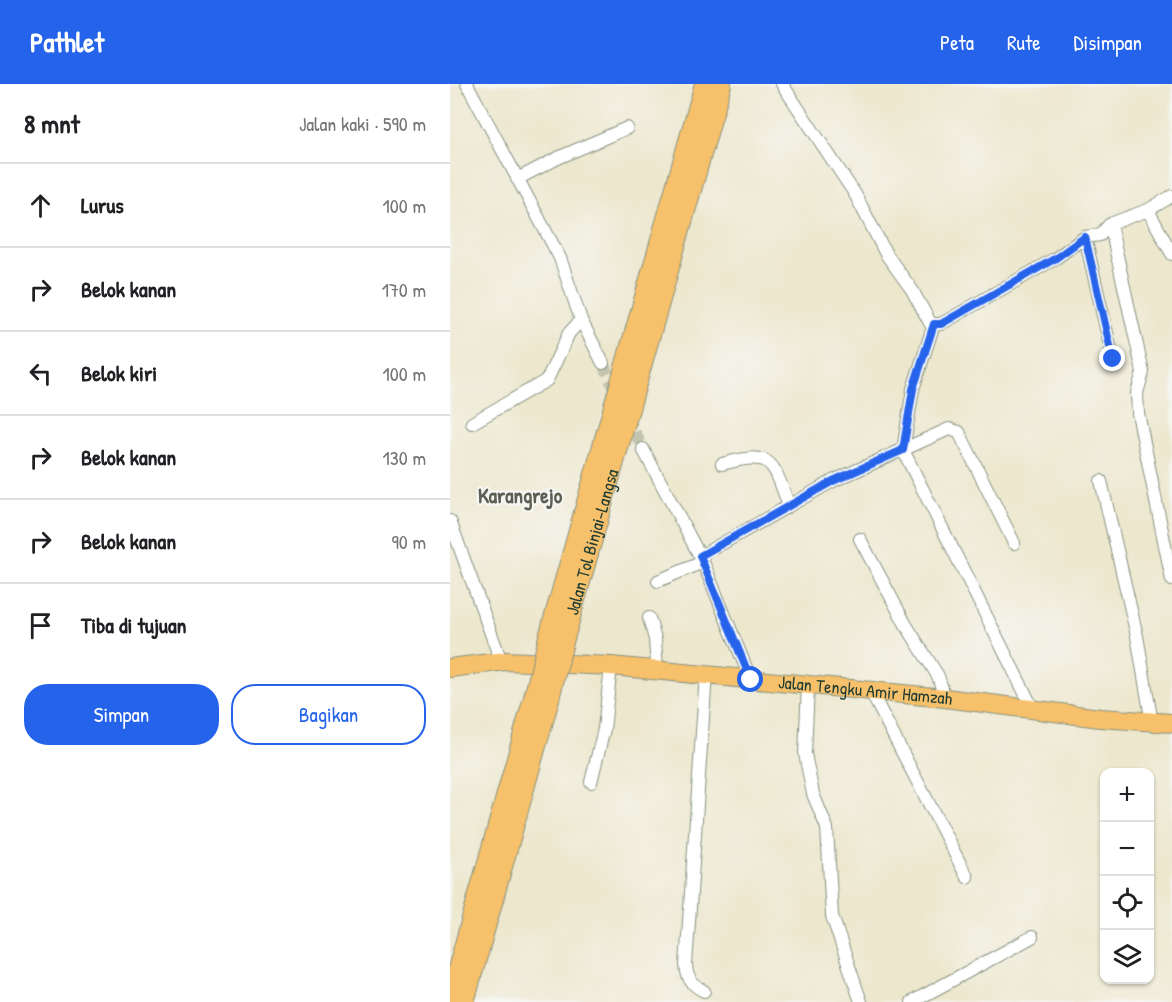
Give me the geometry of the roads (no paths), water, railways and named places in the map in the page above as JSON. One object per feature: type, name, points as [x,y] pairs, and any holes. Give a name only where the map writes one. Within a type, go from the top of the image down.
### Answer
[{"type":"highway","name":"Jalan Tol Binjai–Langsa","points":[[465,1002],[556,640],[704,84]]},
{"type":"highway","name":"Jalan Tol Binjai–Langsa","points":[[556,640],[722,84]]},
{"type":"highway","name":"Jalan Tengku Amir Hamzah","points":[[450,668],[501,661],[611,666],[706,674],[871,693],[945,698],[1152,723],[1172,723]]},
{"type":"highway","name":"Jalan Tol Binjai–Langsa","points":[[450,994],[541,701]]},
{"type":"street","points":[[467,84],[560,258],[581,320],[603,363]]},
{"type":"street","points":[[782,84],[855,194],[886,254],[912,290],[933,328],[934,324]]},
{"type":"street","points":[[517,179],[627,128]]},
{"type":"street","points":[[934,324],[941,324],[1033,272],[1085,237],[1100,235],[1110,224],[1148,210],[1172,196]]},
{"type":"street","points":[[1148,210],[1172,254]]},
{"type":"street","points":[[1110,224],[1143,372],[1137,393],[1138,413],[1172,580]]},
{"type":"street","points":[[1085,237],[1113,359]]},
{"type":"street","points":[[472,423],[547,380],[568,333],[581,320]]},
{"type":"street","points":[[934,324],[913,389],[903,450],[1033,709]]},
{"type":"street","points":[[658,581],[702,559],[833,481],[949,429],[957,431],[1014,543]]},
{"type":"street","points":[[643,449],[702,559],[751,680]]},
{"type":"street","points":[[722,464],[746,458],[768,461],[789,506]]},
{"type":"street","points":[[1101,481],[1137,636],[1152,723]]},
{"type":"street","points":[[450,520],[501,661]]},
{"type":"street","points":[[860,539],[906,625],[938,676],[945,698]]},
{"type":"street","points":[[649,618],[655,639],[657,671]]},
{"type":"street","points":[[591,782],[604,729],[611,666]]},
{"type":"street","points":[[704,991],[693,985],[687,976],[686,965],[706,674]]},
{"type":"street","points":[[808,685],[806,754],[813,794],[826,828],[832,916],[861,1002]]},
{"type":"street","points":[[871,693],[967,877]]},
{"type":"street","points":[[912,1002],[1032,937]]},
{"type":"tunnel","points":[[603,363],[617,395]]},
{"type":"tunnel","points":[[627,416],[643,449]]},
{"type":"district","name":"Karangrejo","points":[[520,496]]}]
